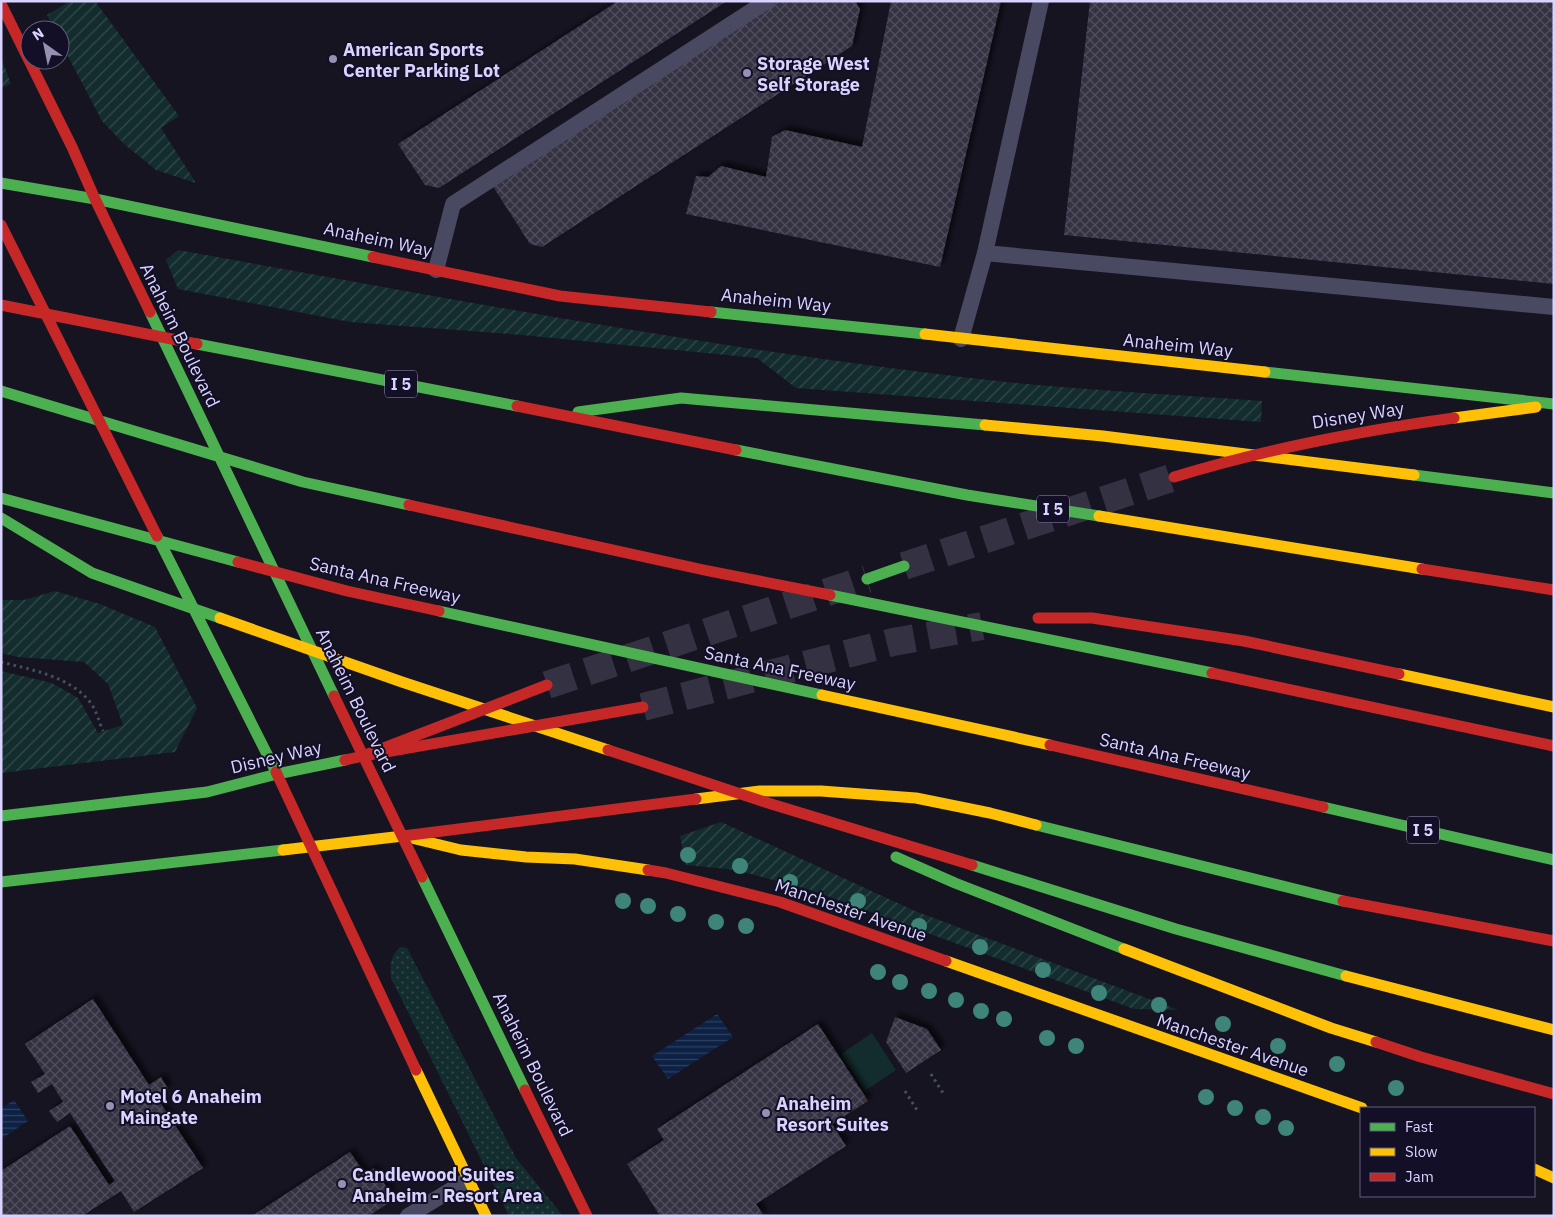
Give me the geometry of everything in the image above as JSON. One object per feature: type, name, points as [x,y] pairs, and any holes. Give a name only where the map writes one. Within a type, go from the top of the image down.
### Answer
[{"type":"main road","name":"Anaheim Boulevard","points":[[1,4],[72,147],[95,199],[363,756],[587,1216]]},
{"type":"main road","name":"Anaheim Way","points":[[1,183],[95,199],[560,296],[881,329],[1553,404]]},
{"type":"main road","points":[[1,225],[277,774],[486,1216]]},
{"type":"main road","name":"I 5","points":[[1,305],[967,495],[1554,590]]},
{"type":"main road","points":[[1,392],[303,482],[704,570],[1182,666],[1554,746]]},
{"type":"main road","points":[[554,415],[681,398],[1103,436],[1554,493]]},
{"type":"main road","name":"Disney Way","points":[[1174,477],[1211,464],[1295,443],[1437,420],[1553,404]]},
{"type":"main road","name":"Santa Ana Freeway","points":[[1,498],[347,590],[1008,735],[1554,860]]},
{"type":"main road","points":[[1,518],[92,573],[402,682],[768,803],[1176,929],[1290,962],[1554,1030]]},
{"type":"main road","points":[[867,579],[904,566]]},
{"type":"main road","points":[[1038,618],[1092,618],[1244,641],[1554,707]]},
{"type":"main road","name":"Disney Way","points":[[1,816],[207,792],[277,774],[363,756],[546,685]]},
{"type":"main road","points":[[363,756],[643,707]]},
{"type":"main road","points":[[403,836],[760,791],[821,791],[916,798],[990,813],[1323,897],[1554,941]]},
{"type":"main road","points":[[768,803],[866,845]]},
{"type":"main road","name":"Manchester Avenue","points":[[310,847],[403,836],[461,850],[526,857],[575,859],[657,871],[780,902],[1360,1107]]},
{"type":"main road","points":[[1,882],[310,847]]},
{"type":"main road","points":[[884,852],[955,883],[1087,935],[1331,1028],[1421,1057],[1554,1094]]},
{"type":"main road","points":[[1535,1169],[1554,1178]]},
{"type":"lane","points":[[436,270],[454,204],[767,1]]},
{"type":"lane","points":[[961,339],[985,253],[1041,1]]},
{"type":"lane","points":[[985,253],[1554,307]]},
{"type":"lane","points":[[408,1216],[469,1179]]},
{"type":"path","points":[[1,662],[49,675],[75,687],[91,703],[103,730]]},
{"type":"path","points":[[931,1074],[943,1093]]},
{"type":"path","points":[[905,1091],[917,1110]]},
{"type":"green space","points":[[70,1],[95,1],[179,116],[161,128],[196,183],[156,170],[124,144],[102,121],[70,60],[70,20],[49,20],[47,15]]},
{"type":"green space","points":[[1,57],[11,84],[1,88]]},
{"type":"green space","points":[[178,250],[595,324],[805,357],[1015,383],[1262,401],[1261,422],[796,388],[757,358],[522,335],[350,322],[178,289],[166,260]]},
{"type":"green space","points":[[55,591],[100,604],[155,627],[197,708],[175,752],[1,773],[1,671],[52,683],[78,698],[98,733],[123,725],[108,684],[84,662],[18,657],[1,653],[1,600],[24,600]]},
{"type":"green space","points":[[721,822],[915,911],[1178,1010],[1134,1009],[811,890],[736,870],[686,865],[680,836]]},
{"type":"green space","points":[[400,947],[407,948],[516,1158],[563,1216],[509,1216],[391,978],[391,961]]},
{"type":"green space","points":[[872,1033],[896,1070],[865,1091],[841,1054]]},
{"type":"water","points":[[717,1014],[733,1037],[668,1079],[652,1056]]},
{"type":"water","points":[[14,1100],[28,1121],[1,1139],[1,1109]]},
{"type":"building","points":[[618,1],[727,1],[439,188],[425,185],[398,144]]},
{"type":"building","points":[[777,1],[855,1],[860,9],[852,46],[542,247],[530,244],[492,185]]},
{"type":"building","points":[[891,1],[1001,1],[940,267],[686,214],[696,176],[708,177],[721,166],[766,177],[772,137],[785,130],[862,147]]},
{"type":"building","points":[[1090,1],[1554,1],[1554,284],[1064,235]]},
{"type":"building","name":"Motel 6 Anaheim Maingate","points":[[93,999],[149,1085],[161,1077],[168,1089],[156,1096],[203,1168],[134,1212],[121,1191],[82,1216],[1,1216],[1,1171],[70,1126],[109,1185],[115,1181],[70,1113],[57,1122],[49,1111],[63,1102],[52,1084],[38,1093],[31,1082],[45,1074],[25,1044]]},
{"type":"building","points":[[895,1017],[927,1029],[941,1050],[906,1073],[886,1042]]},
{"type":"building","name":"Anaheim Resort Suites","points":[[818,1024],[868,1101],[832,1124],[846,1146],[756,1204],[764,1216],[660,1216],[627,1164],[664,1140],[657,1129]]},
{"type":"building","name":"Candlewood Suites Anaheim - Resort Area","points":[[350,1152],[365,1174],[374,1168],[391,1194],[388,1203],[369,1216],[252,1216]]},
{"type":"tunnel","points":[[904,566],[1174,477]]},
{"type":"tunnel","points":[[547,685],[867,579]]},
{"type":"tunnel","points":[[643,707],[893,642],[982,626]]},
{"type":"traffic: fast","points":[[1,183],[95,199],[373,257]]},
{"type":"traffic: fast","points":[[150,312],[334,696]]},
{"type":"traffic: fast","points":[[711,312],[925,334]]},
{"type":"traffic: fast","points":[[197,344],[517,406]]},
{"type":"traffic: fast","points":[[1265,372],[1554,404]]},
{"type":"traffic: fast","points":[[1,391],[303,482],[409,505]]},
{"type":"traffic: fast","points":[[578,412],[681,398],[985,425]]},
{"type":"traffic: fast","points":[[736,450],[967,495],[1099,516]]},
{"type":"traffic: fast","points":[[1414,475],[1554,493]]},
{"type":"traffic: fast","points":[[1,498],[238,562]]},
{"type":"traffic: fast","points":[[1,518],[92,573],[220,618]]},
{"type":"traffic: fast","points":[[157,536],[276,772]]},
{"type":"traffic: fast","points":[[867,579],[904,566]]},
{"type":"traffic: fast","points":[[830,595],[1212,673]]},
{"type":"traffic: fast","points":[[439,611],[822,695]]},
{"type":"traffic: fast","points":[[1,816],[207,792],[277,774],[345,760]]},
{"type":"traffic: fast","points":[[1323,807],[1554,860]]},
{"type":"traffic: fast","points":[[1036,825],[1343,901]]},
{"type":"traffic: fast","points":[[1,882],[283,850]]},
{"type":"traffic: fast","points":[[896,857],[955,883],[1124,949]]},
{"type":"traffic: fast","points":[[972,865],[1176,929],[1346,976]]},
{"type":"traffic: fast","points":[[422,877],[525,1090]]},
{"type":"traffic: slow","points":[[925,334],[1265,372]]},
{"type":"traffic: slow","points":[[1454,418],[1536,407]]},
{"type":"traffic: slow","points":[[985,425],[1103,436],[1414,475]]},
{"type":"traffic: slow","points":[[1099,516],[1422,569]]},
{"type":"traffic: slow","points":[[220,618],[402,682],[608,750]]},
{"type":"traffic: slow","points":[[1399,674],[1554,707]]},
{"type":"traffic: slow","points":[[822,695],[1050,745]]},
{"type":"traffic: slow","points":[[696,799],[760,791],[821,791],[916,798],[990,813],[1036,825]]},
{"type":"traffic: slow","points":[[283,850],[403,836],[461,850],[526,857],[575,859],[648,870]]},
{"type":"traffic: slow","points":[[1124,949],[1331,1028],[1376,1042]]},
{"type":"traffic: slow","points":[[946,961],[1360,1107]]},
{"type":"traffic: slow","points":[[1346,976],[1554,1030]]},
{"type":"traffic: slow","points":[[416,1070],[486,1216]]},
{"type":"traffic: slow","points":[[1535,1169],[1554,1178]]},
{"type":"traffic: jam","points":[[1,4],[72,147],[150,312]]},
{"type":"traffic: jam","points":[[1,225],[157,536]]},
{"type":"traffic: jam","points":[[373,257],[560,296],[711,312]]},
{"type":"traffic: jam","points":[[1,305],[197,344]]},
{"type":"traffic: jam","points":[[517,406],[736,450]]},
{"type":"traffic: jam","points":[[1174,477],[1278,449],[1454,418]]},
{"type":"traffic: jam","points":[[409,505],[704,570],[830,595]]},
{"type":"traffic: jam","points":[[238,562],[347,591],[439,611]]},
{"type":"traffic: jam","points":[[1422,569],[1554,590]]},
{"type":"traffic: jam","points":[[1038,618],[1092,618],[1244,641],[1399,674]]},
{"type":"traffic: jam","points":[[1212,673],[1554,746]]},
{"type":"traffic: jam","points":[[345,760],[363,756],[547,685]]},
{"type":"traffic: jam","points":[[334,696],[422,877]]},
{"type":"traffic: jam","points":[[363,756],[643,707]]},
{"type":"traffic: jam","points":[[1050,745],[1323,807]]},
{"type":"traffic: jam","points":[[608,750],[768,803],[972,865]]},
{"type":"traffic: jam","points":[[276,772],[416,1070]]},
{"type":"traffic: jam","points":[[403,836],[696,799]]},
{"type":"traffic: jam","points":[[648,870],[780,902],[946,961]]},
{"type":"traffic: jam","points":[[1343,901],[1554,941]]},
{"type":"traffic: jam","points":[[1376,1042],[1421,1057],[1554,1094]]},
{"type":"traffic: jam","points":[[525,1090],[587,1216]]},
{"type":"place","name":"American Sports Center Parking Lot","points":[[333,59]]},
{"type":"place","name":"Storage West Self Storage","points":[[747,73]]},
{"type":"place","name":"Motel 6 Anaheim Maingate","points":[[110,1106]]},
{"type":"place","name":"Anaheim Resort Suites","points":[[766,1113]]},
{"type":"place","name":"Candlewood Suites Anaheim - Resort Area","points":[[342,1184]]}]
